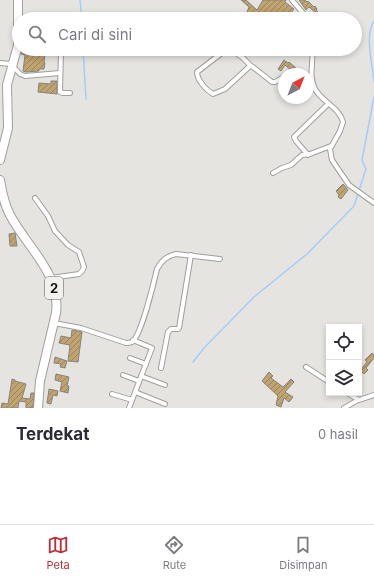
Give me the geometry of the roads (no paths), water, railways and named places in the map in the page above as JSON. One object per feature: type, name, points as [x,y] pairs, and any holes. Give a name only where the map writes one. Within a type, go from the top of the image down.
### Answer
[{"type":"highway","points":[[18,0],[18,12]]},
{"type":"highway","points":[[0,160],[8,128],[6,85],[15,56]]},
{"type":"highway","name":"2","points":[[0,180],[5,202],[11,216],[51,278],[55,288],[57,300],[54,322],[40,381],[38,408]]},
{"type":"street","points":[[292,0],[302,12]]},
{"type":"street","points":[[61,56],[60,92],[70,93]]},
{"type":"street","points":[[219,56],[196,74],[213,94],[225,88],[251,66]]},
{"type":"street","points":[[240,56],[272,82],[278,80]]},
{"type":"street","points":[[310,68],[312,56]]},
{"type":"street","points":[[0,63],[12,65],[20,74],[26,76],[60,73]]},
{"type":"street","points":[[314,88],[318,94],[341,116],[343,122],[340,131],[331,146],[330,152],[332,160],[349,185],[374,203]]},
{"type":"street","points":[[308,154],[294,137],[328,104]]},
{"type":"street","points":[[273,173],[291,165],[302,156],[331,146]]},
{"type":"street","points":[[35,198],[48,216],[55,231],[68,245],[79,252],[84,266],[79,274],[51,278]]},
{"type":"street","points":[[54,322],[81,328],[129,343],[133,340],[142,324],[157,269],[161,262],[176,254],[220,259]]},
{"type":"street","points":[[161,368],[168,332],[172,329],[180,328],[191,255]]},
{"type":"street","points":[[129,408],[152,348],[133,340]]},
{"type":"street","points":[[130,358],[146,364]]},
{"type":"street","points":[[306,367],[326,380]]},
{"type":"street","points":[[123,375],[139,381]]},
{"type":"street","points":[[141,376],[165,385]]},
{"type":"street","points":[[135,392],[165,404]]},
{"type":"street","points":[[112,394],[132,400]]},
{"type":"street","points":[[344,408],[358,400],[374,395]]},
{"type":"street","points":[[352,396],[358,400]]},
{"type":"waterway","points":[[80,0],[81,12]]},
{"type":"waterway","points":[[374,21],[371,27],[369,42],[374,82]]},
{"type":"waterway","points":[[83,56],[86,99]]},
{"type":"waterway","points":[[193,362],[204,348],[254,297],[307,254],[354,206],[366,169],[362,160],[374,97]]}]
